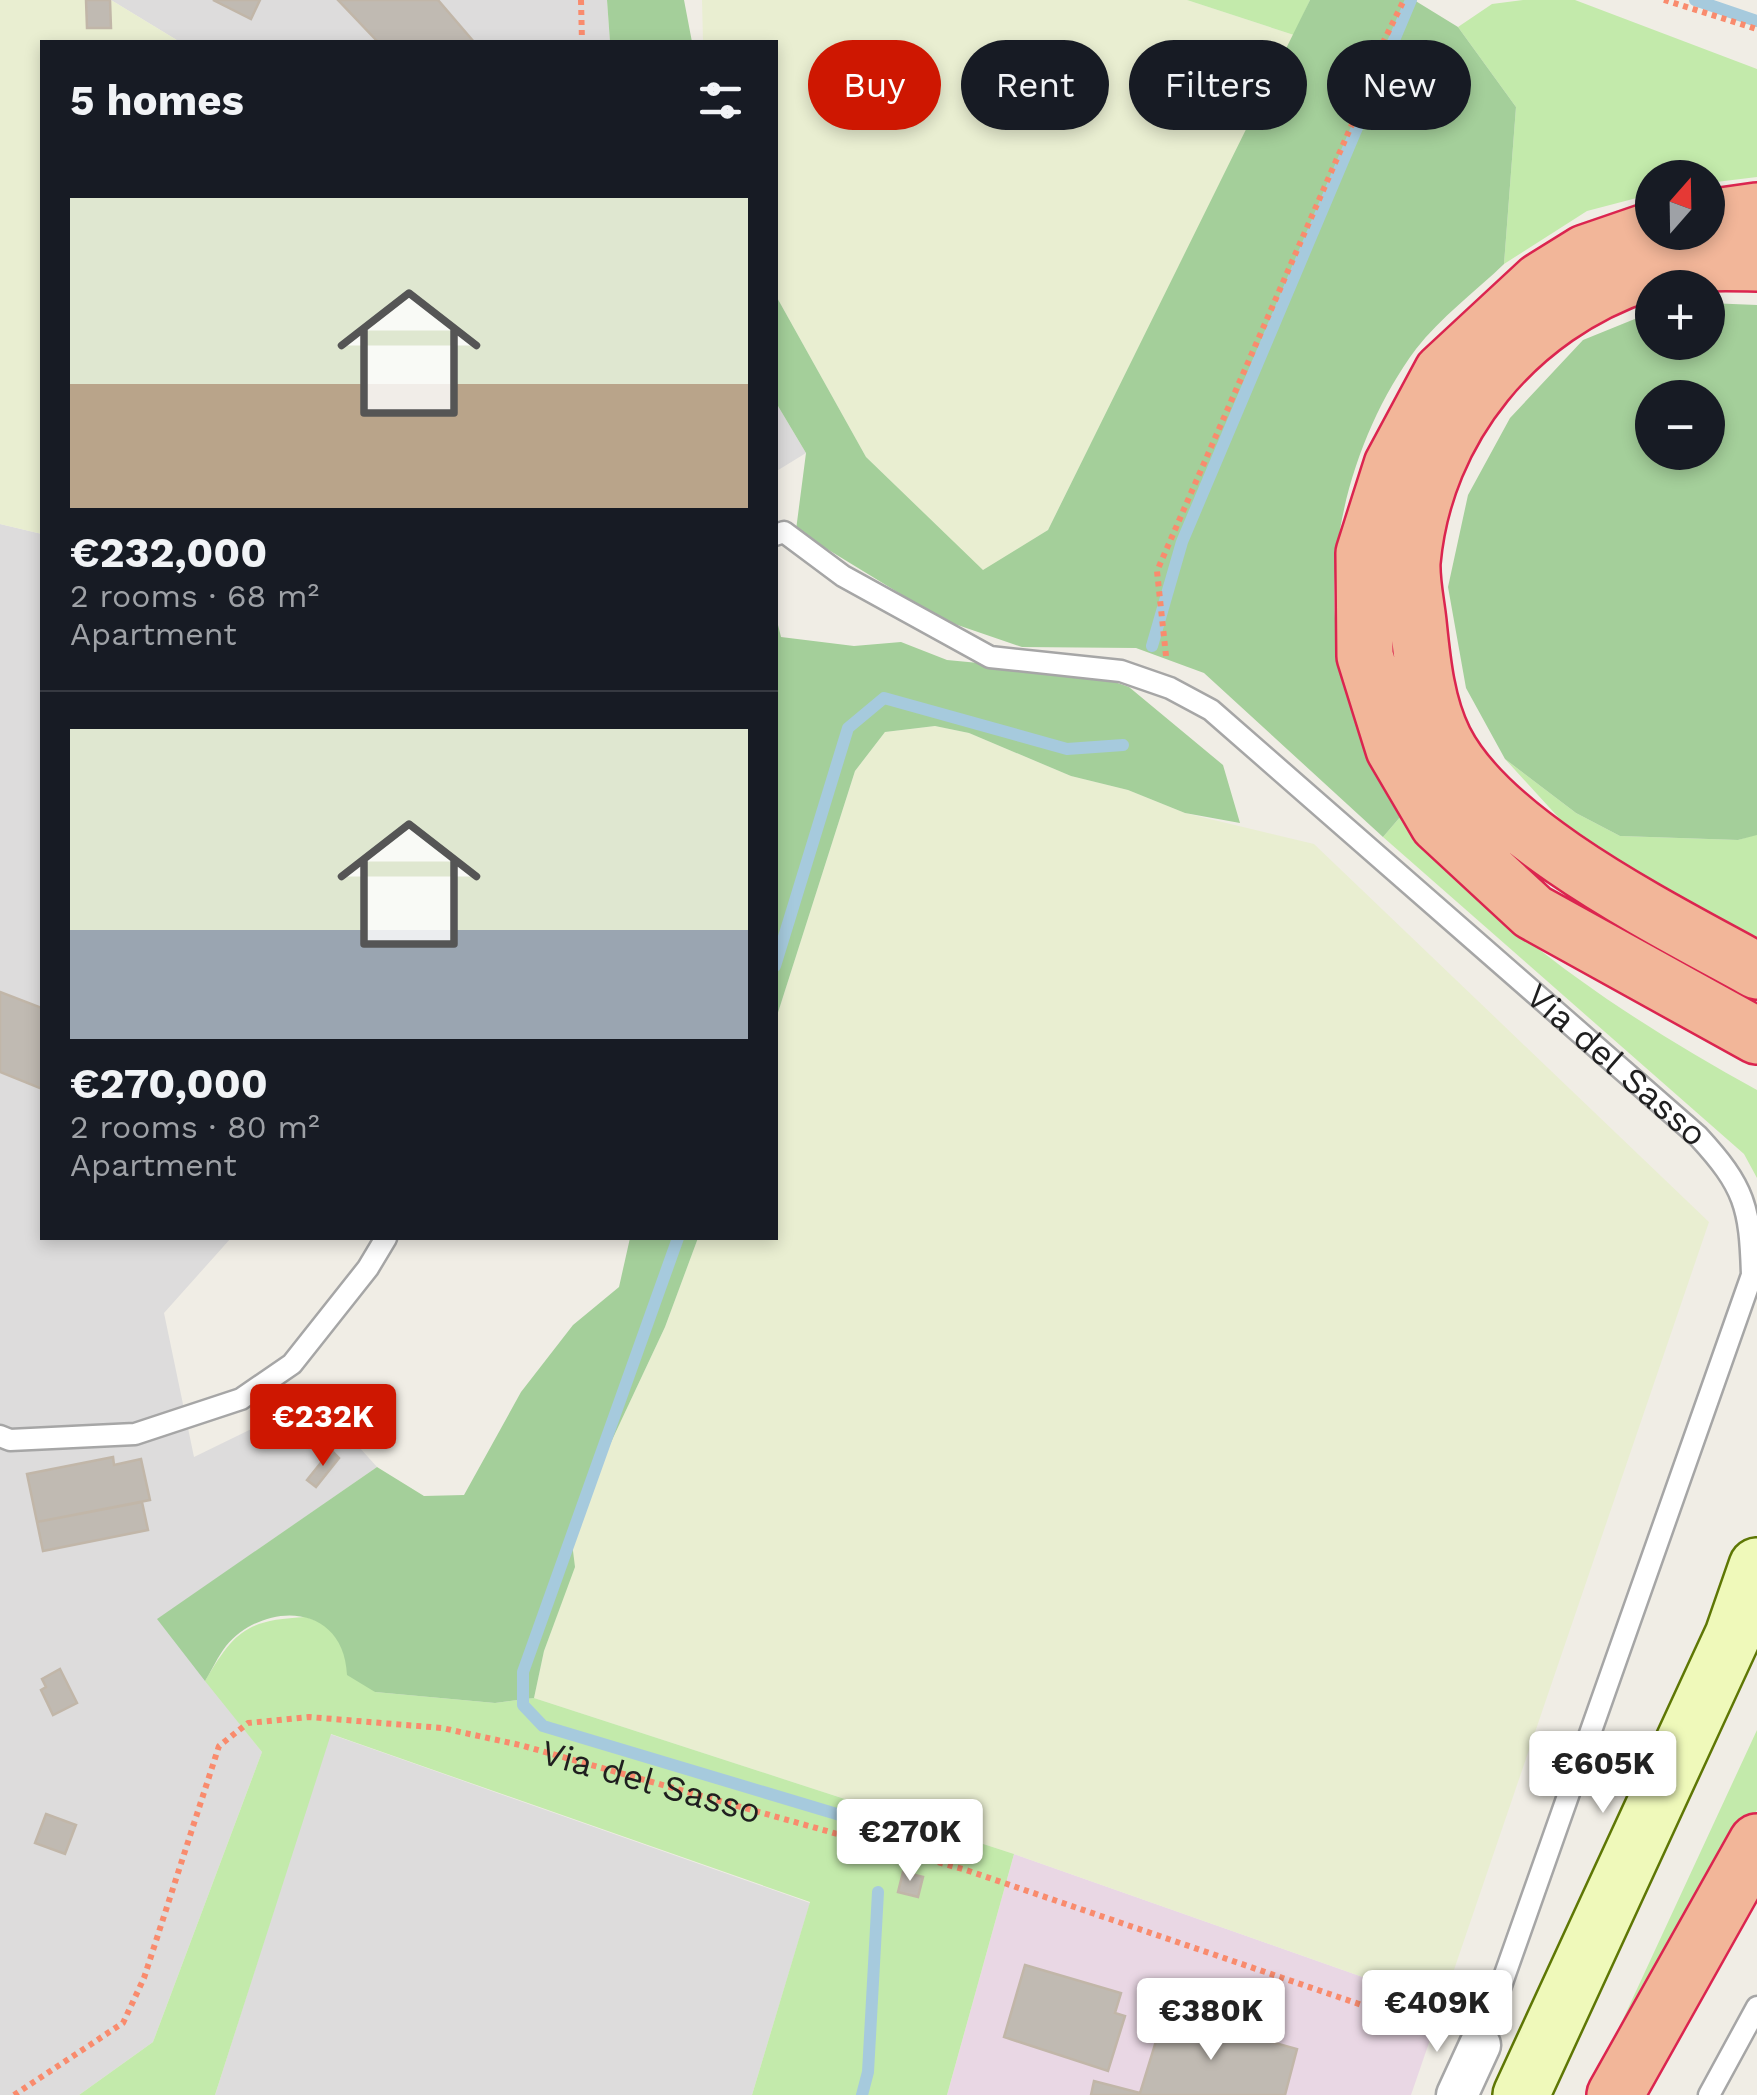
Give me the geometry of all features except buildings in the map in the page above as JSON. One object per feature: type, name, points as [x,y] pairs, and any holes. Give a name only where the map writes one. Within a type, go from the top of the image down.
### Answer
[{"type":"highway","points":[[1725,216],[1757,211]]},
{"type":"highway","points":[[1635,236],[1585,253],[1540,281],[1442,372],[1392,466],[1364,553],[1365,656],[1394,749],[1438,824],[1534,912],[1757,1036]]},
{"type":"highway","points":[[1757,263],[1716,262],[1647,272],[1594,294],[1528,336],[1466,406],[1433,467],[1412,563],[1423,676],[1444,740],[1488,796],[1576,867],[1757,971]]},
{"type":"highway","points":[[1614,2095],[1757,1842]]},
{"type":"main road","points":[[1521,2095],[1732,1636],[1757,1566]]},
{"type":"main road","points":[[1556,2095],[1757,1657]]},
{"type":"street","name":"Via del Sasso","points":[[1456,2095],[1480,2045]]},
{"type":"lane","name":"Via del Sasso","points":[[778,533],[784,532],[843,576],[990,657],[1121,671],[1170,688],[1210,710],[1698,1136],[1730,1171],[1750,1217],[1752,1275],[1480,2045]]},
{"type":"lane","points":[[0,1436],[10,1440],[135,1434],[241,1400],[292,1364],[368,1268],[385,1240]]},
{"type":"lane","points":[[1709,2095],[1757,2007]]},
{"type":"path","points":[[581,0],[582,40]]},
{"type":"path","points":[[1170,688],[1157,570],[1363,99],[1369,70],[1404,0]]},
{"type":"path","points":[[1664,0],[1757,29]]},
{"type":"path","name":"Via del Sasso","points":[[14,2095],[123,2023],[144,1978],[219,1746],[248,1723],[309,1716],[442,1728],[723,1800],[966,1870],[1480,2045]]},
{"type":"shaded area","points":[[111,0],[607,0],[610,40],[177,40]]},
{"type":"shaded area","points":[[778,406],[806,453],[778,470]]},
{"type":"shaded area","points":[[0,524],[40,534],[40,1240],[229,1240],[164,1313],[194,1457],[315,1398],[377,1467],[158,1619],[262,1752],[153,2042],[79,2095],[0,2095]]},
{"type":"shaded area","points":[[330,1734],[810,1903],[752,2095],[215,2095]]},
{"type":"shaded area","points":[[1014,1854],[1442,2005],[1411,2095],[947,2095]]},
{"type":"green space","points":[[0,0],[111,0],[177,40],[40,40],[40,534],[0,524]]},
{"type":"green space","points":[[607,0],[684,0],[692,40],[610,40]]},
{"type":"green space","points":[[702,0],[1187,0],[1294,35],[1292,40],[1129,40],[1129,130],[1247,130],[1048,530],[983,571],[866,457],[778,299],[778,40],[703,40]]},
{"type":"green space","points":[[1187,0],[1310,0],[1294,35]]},
{"type":"green space","points":[[1310,0],[1414,0],[1458,27],[1467,40],[1327,40],[1327,130],[1471,130],[1471,45],[1516,107],[1504,264],[1426,338],[1394,381],[1360,454],[1339,533],[1335,613],[1339,652],[1364,736],[1401,816],[1383,837],[1204,673],[1136,648],[1022,647],[943,620],[796,530],[806,453],[778,406],[778,299],[866,457],[983,570],[1048,530],[1246,130],[1307,130],[1307,40],[1290,40]]},
{"type":"green space","points":[[1575,0],[1757,69],[1757,177],[1725,181],[1725,160],[1635,160],[1635,198],[1587,211],[1504,264],[1516,107],[1458,27],[1492,4]]},
{"type":"green space","points":[[1725,304],[1757,305],[1757,835],[1738,840],[1620,836],[1576,813],[1505,759],[1466,688],[1448,587],[1468,495],[1510,418],[1583,340],[1635,319],[1635,360],[1725,360]]},
{"type":"green space","points":[[778,625],[781,637],[854,646],[901,642],[947,660],[1092,674],[1129,687],[1223,765],[1240,823],[1185,813],[1128,790],[1071,776],[969,733],[935,726],[885,732],[855,771],[778,1013]]},
{"type":"green space","points":[[935,726],[969,733],[1071,776],[1128,790],[1185,813],[1314,844],[1709,1222],[1442,2005],[1014,1854],[534,1698],[544,1651],[574,1567],[572,1543],[583,1502],[665,1327],[697,1240],[778,1240],[778,1013],[855,771],[885,732]]},
{"type":"green space","points":[[1505,759],[1576,813],[1620,836],[1738,840],[1757,834],[1757,946],[1569,829]]},
{"type":"green space","points":[[1401,816],[1478,898],[1565,970],[1659,1033],[1757,1090],[1757,1178],[1744,1154],[1383,837]]},
{"type":"green space","points":[[630,1240],[697,1240],[665,1327],[583,1502],[572,1543],[575,1567],[544,1651],[534,1698],[495,1703],[375,1692],[347,1675],[343,1651],[332,1634],[318,1622],[300,1616],[261,1621],[242,1631],[226,1646],[205,1681],[157,1619],[377,1467],[424,1496],[464,1495],[521,1392],[573,1325],[619,1287]]},
{"type":"green space","points":[[306,1617],[330,1626],[375,1692],[495,1703],[534,1698],[1014,1854],[947,2095],[752,2095],[810,1902],[331,1734],[215,2095],[79,2095],[153,2042],[262,1752],[205,1681],[225,1650],[245,1631],[270,1621]]},
{"type":"green space","points":[[1757,1730],[1757,1810],[1609,2086],[1593,2084]]},
{"type":"waterway","points":[[1152,646],[1182,542],[1411,0]]},
{"type":"waterway","points":[[1695,0],[1757,21]]},
{"type":"waterway","points":[[778,956],[848,728],[884,698],[1067,749],[1123,745]]},
{"type":"waterway","points":[[677,1240],[523,1672],[523,1705],[543,1726],[890,1830]]},
{"type":"waterway","points":[[862,2095],[868,2072],[878,1892]]}]
